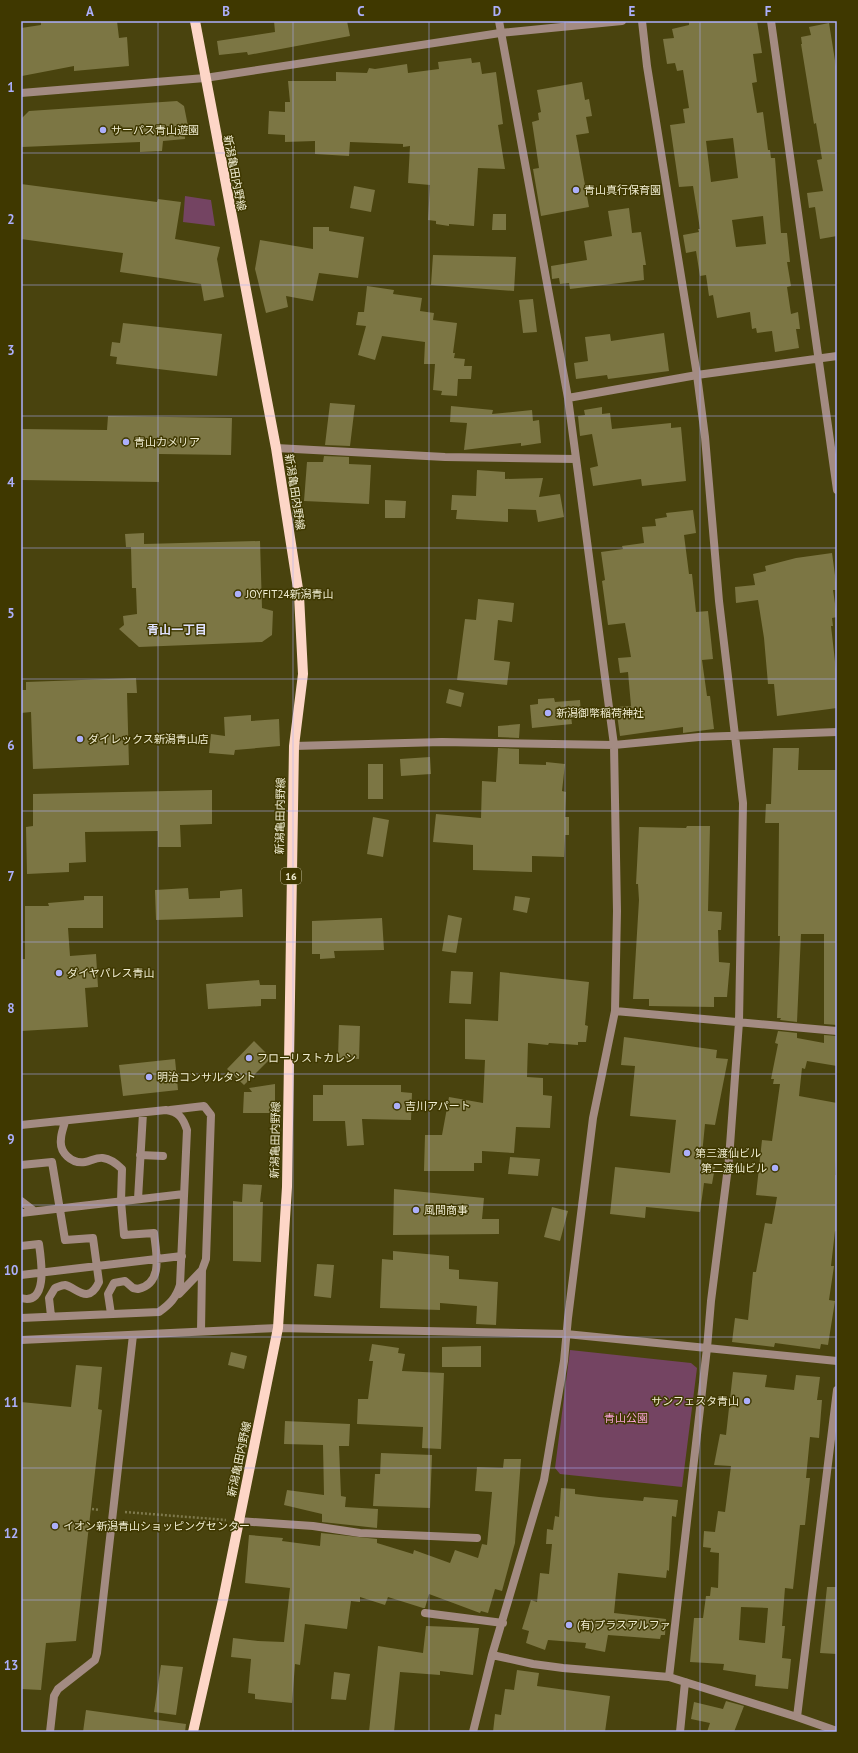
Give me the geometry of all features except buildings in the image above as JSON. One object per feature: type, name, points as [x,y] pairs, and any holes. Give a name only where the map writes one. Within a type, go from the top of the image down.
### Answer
[{"type":"main road","name":"新潟亀田内野線","points":[[193,1732],[223,1600],[278,1328],[287,1187],[294,746],[303,666],[299,595],[276,448],[195,21]]},
{"type":"street","points":[[473,1732],[492,1654],[503,1623],[544,1480],[564,1361],[566,1334],[593,1118],[615,1011],[617,911],[614,745],[568,398],[544,260],[500,33],[499,21]]},
{"type":"street","points":[[21,93],[205,78],[500,33],[622,21]]},
{"type":"street","points":[[642,21],[697,375],[705,437],[719,601],[743,803],[738,1022],[729,1159],[711,1301],[707,1348],[669,1677]]},
{"type":"street","points":[[771,21],[837,490]]},
{"type":"street","points":[[568,398],[697,375],[837,356]]},
{"type":"street","points":[[276,448],[445,457],[575,459]]},
{"type":"street","points":[[294,746],[442,742],[614,745],[699,737],[837,732]]},
{"type":"street","points":[[615,1011],[837,1030]]},
{"type":"street","points":[[21,1125],[204,1106],[211,1115],[206,1259],[202,1270],[201,1331]]},
{"type":"street","points":[[166,1110],[176,1112],[184,1120],[187,1130],[182,1256],[180,1285],[177,1296]]},
{"type":"street","points":[[138,1199],[143,1113]]},
{"type":"street","points":[[65,1121],[60,1140],[62,1148],[67,1156],[74,1162],[84,1162],[102,1158],[111,1160],[122,1169],[121,1201],[124,1235],[154,1233],[156,1259],[155,1279],[150,1284],[138,1289],[133,1288],[125,1281],[114,1283],[108,1294],[111,1314]]},
{"type":"street","points":[[140,1155],[163,1156]]},
{"type":"street","points":[[21,1165],[52,1162],[65,1240],[93,1238],[99,1282],[96,1288],[88,1293],[82,1294],[65,1285],[55,1288],[51,1292],[49,1298],[52,1316]]},
{"type":"street","points":[[21,1212],[184,1194]]},
{"type":"street","points":[[21,1201],[34,1211]]},
{"type":"street","points":[[21,1246],[39,1244],[43,1272],[40,1291],[35,1296],[21,1298]]},
{"type":"street","points":[[21,1275],[182,1256]]},
{"type":"street","points":[[21,1318],[159,1312],[169,1305],[202,1270]]},
{"type":"street","points":[[21,1340],[278,1328],[566,1334],[837,1361]]},
{"type":"street","points":[[50,1732],[54,1696],[58,1689],[95,1660],[97,1653],[133,1334]]},
{"type":"street","points":[[797,1717],[837,1390]]},
{"type":"street","points":[[238,1521],[313,1526],[360,1533],[476,1538]]},
{"type":"street","points":[[425,1613],[503,1623]]},
{"type":"street","points":[[492,1654],[533,1664],[563,1668],[669,1677],[837,1731]]},
{"type":"street","points":[[680,1732],[685,1682]]},
{"type":"path","points":[[92,1509],[238,1521]]},
{"type":"green space","points":[[185,196],[211,200],[215,226],[183,222]]},
{"type":"green space","name":"青山公園","points":[[570,1350],[691,1363],[697,1368],[682,1487],[560,1474],[555,1468]]},
{"type":"place","name":"サーパス青山遊園","points":[[103,130]]},
{"type":"place","name":"青山真行保育園","points":[[576,190]]},
{"type":"place","name":"青山カメリア","points":[[126,442]]},
{"type":"place","name":"JOYFIT24新潟青山","points":[[238,594]]},
{"type":"place","name":"新潟御幣稲荷神社","points":[[548,713]]},
{"type":"place","name":"ダイレックス新潟青山店","points":[[80,739]]},
{"type":"place","name":"ダイヤパレス青山","points":[[59,973]]},
{"type":"place","name":"フローリストカレン","points":[[249,1058]]},
{"type":"place","name":"明治コンサルタント","points":[[149,1077]]},
{"type":"place","name":"吉川アパート","points":[[397,1106]]},
{"type":"place","name":"第三渡仙ビル","points":[[687,1153]]},
{"type":"place","name":"第二渡仙ビル","points":[[775,1168]]},
{"type":"place","name":"風間商事","points":[[416,1210]]},
{"type":"place","name":"サンフェスタ青山","points":[[747,1401]]},
{"type":"place","name":"イオン新潟青山ショッピングセンター","points":[[55,1526]]},
{"type":"place","name":"(有)プラスアルファ","points":[[569,1625]]},
{"type":"district","name":"青山一丁目","points":[[177,629]]}]
